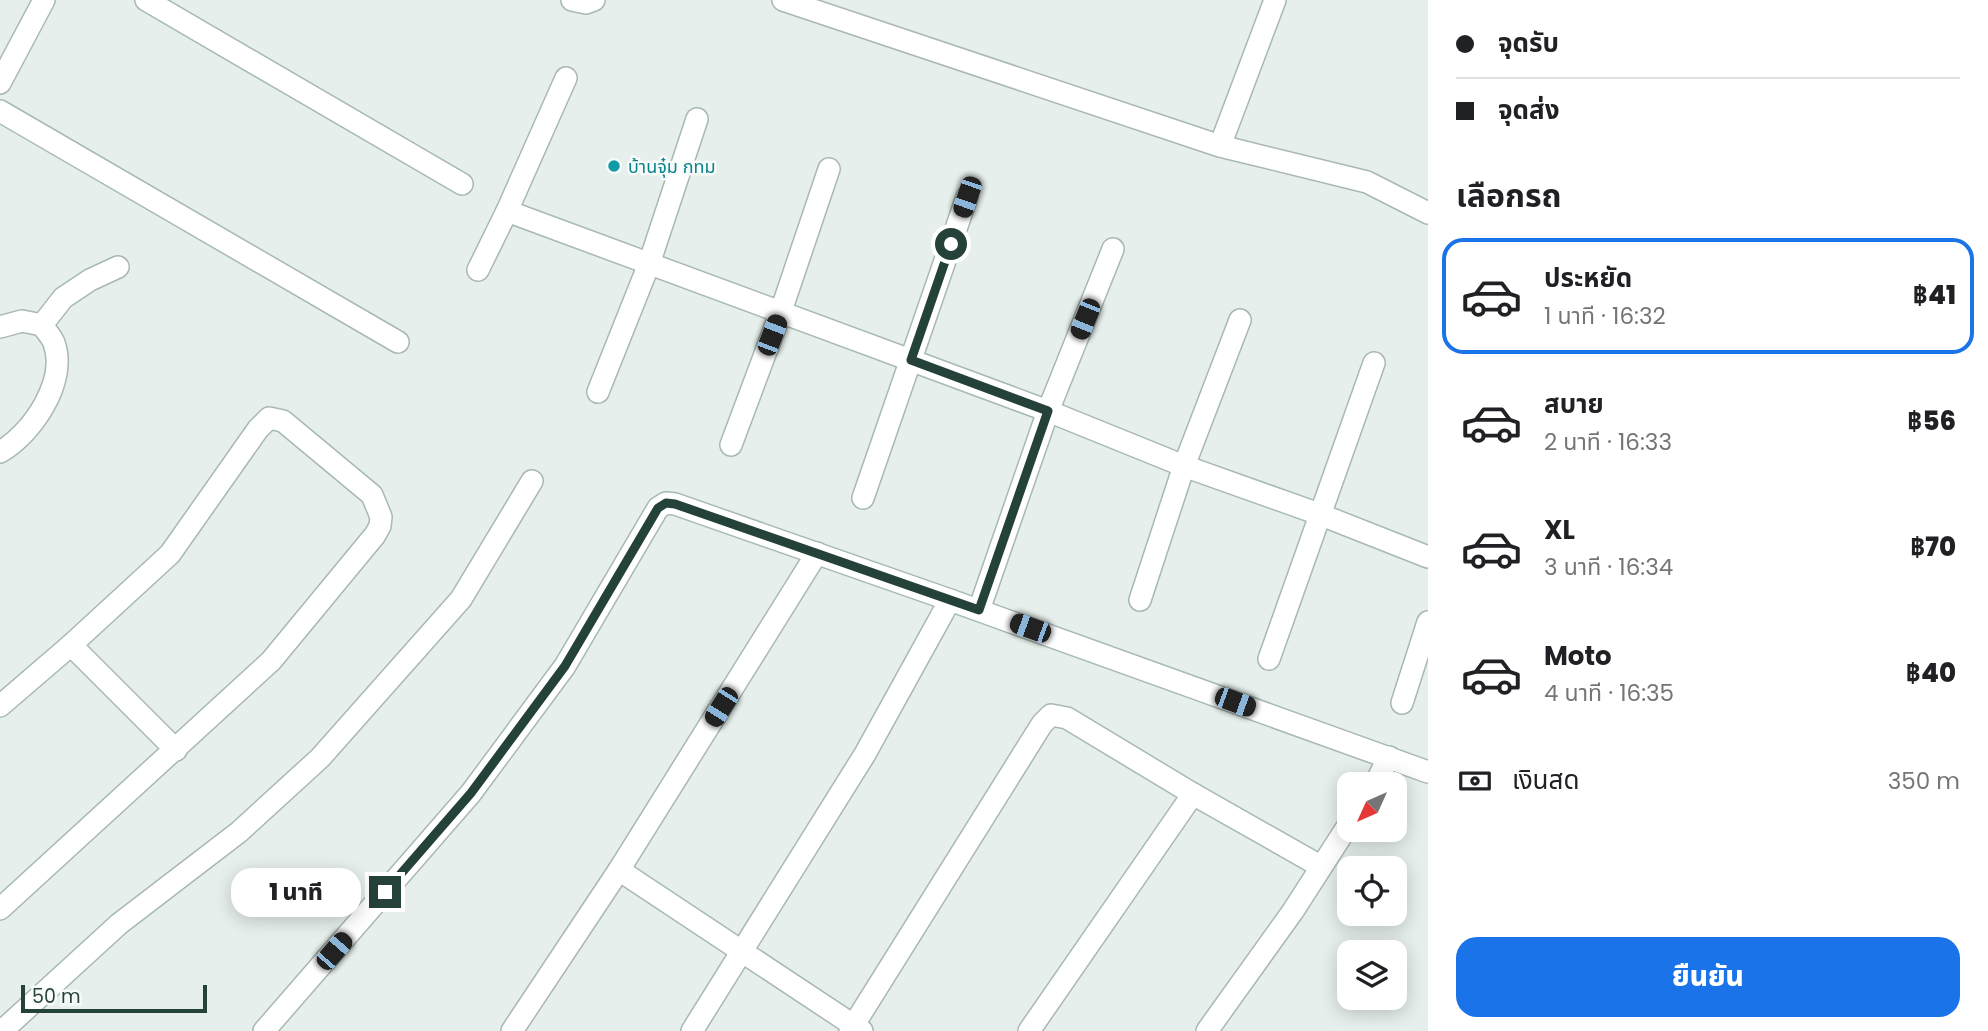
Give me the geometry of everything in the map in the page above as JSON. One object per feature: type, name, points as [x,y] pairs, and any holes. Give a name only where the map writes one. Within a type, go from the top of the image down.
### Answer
[{"type":"street","points":[[0,83],[44,0]]},
{"type":"street","points":[[146,0],[462,184]]},
{"type":"street","points":[[572,0],[586,3],[594,0]]},
{"type":"street","points":[[783,0],[1220,146],[1367,182],[1428,213]]},
{"type":"street","points":[[1220,146],[1275,0]]},
{"type":"street","points":[[478,270],[566,78]]},
{"type":"street","points":[[0,111],[398,342]]},
{"type":"street","points":[[598,392],[649,264],[697,119]]},
{"type":"street","points":[[731,445],[780,314],[829,169]]},
{"type":"street","points":[[863,498],[967,197]]},
{"type":"street","points":[[507,211],[1048,411],[1184,466],[1319,514],[1428,557]]},
{"type":"street","points":[[979,610],[1048,411],[1113,249]]},
{"type":"street","points":[[42,325],[63,299],[90,280],[118,267]]},
{"type":"street","points":[[1140,600],[1184,466],[1240,320]]},
{"type":"street","points":[[0,327],[22,321],[42,325],[54,343],[57,373],[47,402],[31,426],[0,453]]},
{"type":"street","points":[[1269,659],[1374,363]]},
{"type":"street","points":[[0,706],[170,554],[258,429],[269,418],[282,421],[372,495],[381,517],[375,535],[271,661],[0,909]]},
{"type":"street","points":[[2,1031],[119,924],[239,832],[320,758],[461,599],[532,481]]},
{"type":"street","points":[[264,1031],[471,793],[565,666],[658,508],[666,503],[979,610],[1428,772]]},
{"type":"street","points":[[512,1031],[619,870],[817,553]]},
{"type":"street","points":[[692,1031],[865,754],[950,600]]},
{"type":"street","points":[[1402,703],[1428,622]]},
{"type":"street","points":[[71,645],[176,750]]},
{"type":"street","points":[[619,870],[855,1029],[1042,724],[1051,715],[1066,718],[1320,866]]},
{"type":"street","points":[[1382,772],[1390,757]]},
{"type":"street","points":[[1029,1031],[1194,794]]},
{"type":"street","points":[[1207,1031],[1293,911],[1337,841]]},
{"type":"place","name":"บ้านจุ๋ม กทม","points":[[614,166]]},
{"type":"route","points":[[385,892],[471,793],[565,666],[658,508],[666,503],[979,610],[1048,411],[911,360],[951,244]]}]
